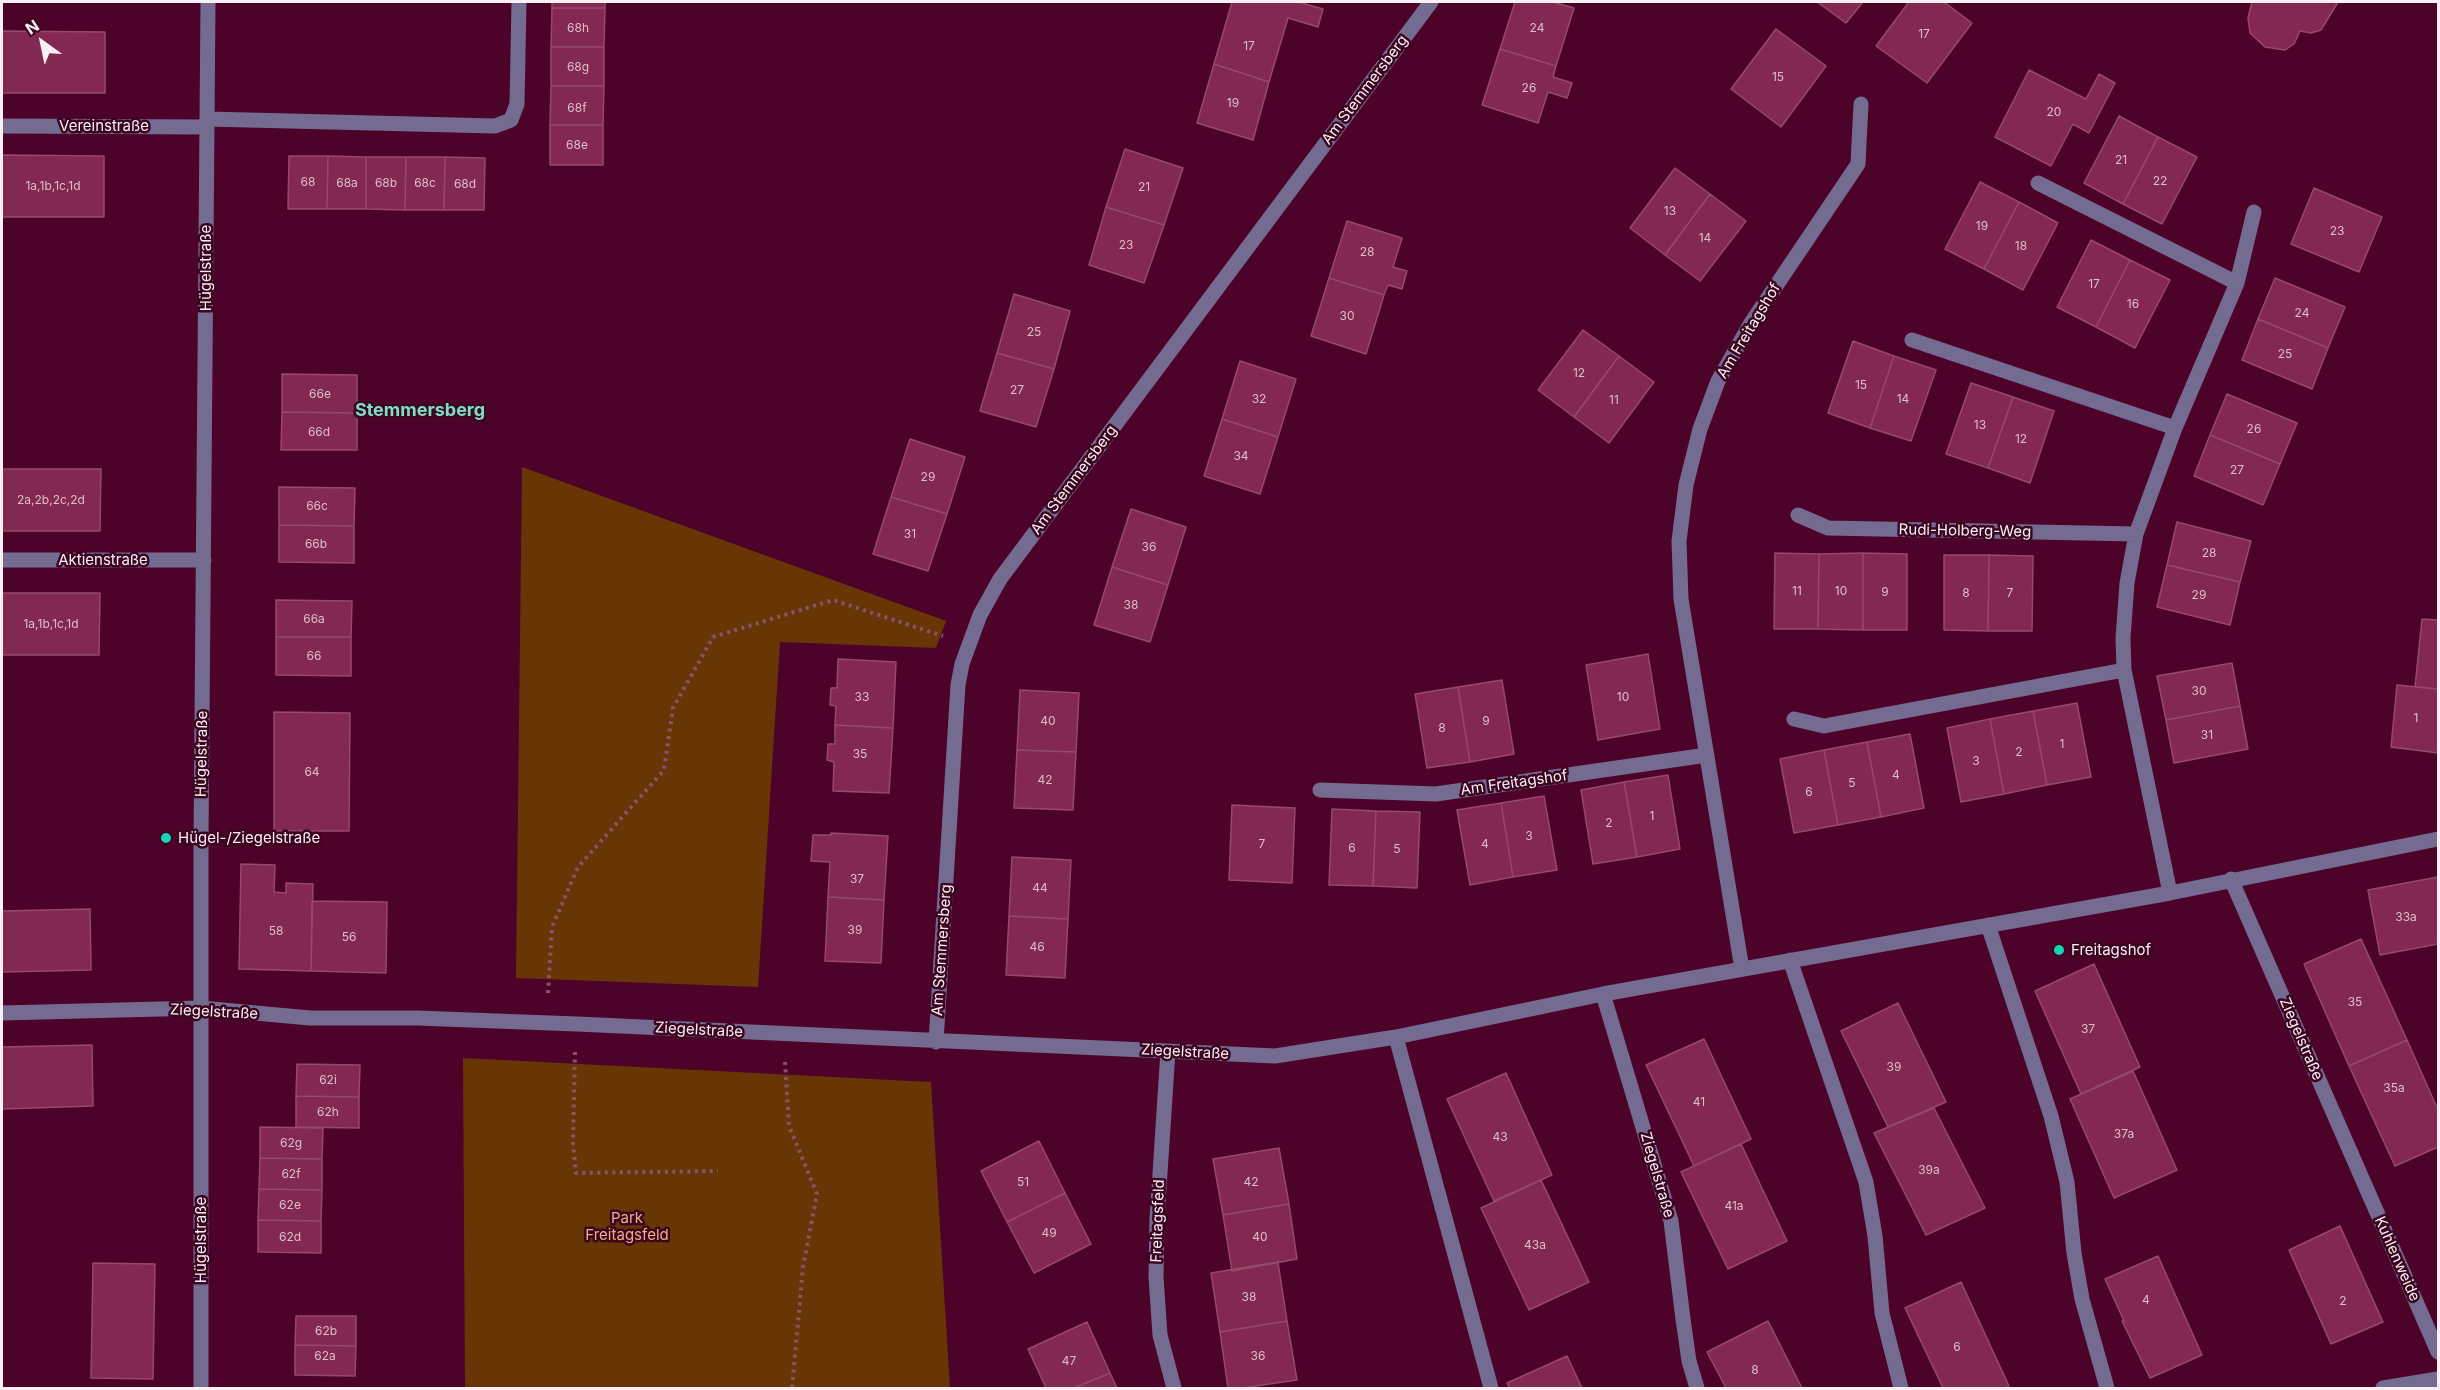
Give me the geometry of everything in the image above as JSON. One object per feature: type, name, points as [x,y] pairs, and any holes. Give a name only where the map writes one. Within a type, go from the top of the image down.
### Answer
[{"type":"street","name":"Hügelstraße","points":[[201,1389],[201,1008],[208,2]]},
{"type":"street","points":[[207,123],[495,126],[511,120],[517,104],[519,2]]},
{"type":"street","name":"Am Stemmersberg","points":[[936,1042],[958,685],[968,644],[980,615],[1000,579],[1431,2]]},
{"type":"street","name":"Am Freitagshof","points":[[1742,969],[1681,599],[1679,541],[1686,485],[1701,429],[1718,381],[1751,323],[1857,164],[1861,104]]},
{"type":"street","name":"Vereinstraße","points":[[2,126],[207,123]]},
{"type":"street","points":[[2038,183],[2237,283]]},
{"type":"street","points":[[2170,892],[2124,670],[2123,638],[2127,583],[2136,534],[2175,428],[2237,283],[2254,212]]},
{"type":"street","points":[[1912,340],[2175,428]]},
{"type":"street","name":"Rudi-Holberg-Weg","points":[[1798,515],[1827,528],[2136,534]]},
{"type":"street","name":"Aktienstraße","points":[[2,560],[204,560]]},
{"type":"street","points":[[1794,719],[1824,726],[2124,670]]},
{"type":"street","name":"Am Freitagshof","points":[[1320,790],[1436,794],[1707,755]]},
{"type":"street","name":"Ziegelstraße","points":[[2,1013],[201,1008],[310,1018],[417,1018],[577,1024],[1275,1056],[1396,1036],[1603,994],[2170,892],[2439,839]]},
{"type":"street","name":"Ziegelstraße","points":[[2231,879],[2370,1199]]},
{"type":"street","points":[[1988,925],[2051,1116],[2067,1182],[2074,1253],[2082,1299],[2107,1389]]},
{"type":"street","points":[[1790,960],[1866,1182],[1875,1236],[1882,1313],[1900,1389]]},
{"type":"street","name":"Ziegelstraße","points":[[1603,994],[1671,1221],[1689,1361],[1697,1389]]},
{"type":"street","points":[[1396,1036],[1491,1388]]},
{"type":"street","name":"Freitagsfeld","points":[[1168,1051],[1156,1220],[1156,1277],[1160,1335],[1174,1389]]},
{"type":"street","name":"Kuhlenweide","points":[[2370,1199],[2439,1352]]},
{"type":"street","points":[[2383,1389],[2439,1378]]},
{"type":"path","points":[[546,1023],[552,927],[578,867],[664,770],[673,708],[713,637],[833,600],[968,644]]},
{"type":"path","points":[[577,1024],[573,1143],[576,1173],[718,1170]]},
{"type":"path","points":[[785,1060],[789,1126],[817,1194],[803,1267],[792,1389]]},
{"type":"green space","points":[[522,467],[946,621],[936,648],[780,642],[758,987],[516,978]]},
{"type":"green space","name":"Park Freitagsfeld","points":[[463,1058],[931,1082],[950,1388],[465,1388]]},
{"type":"building","points":[[552,2],[605,2],[605,8],[552,8]]},
{"type":"building","points":[[1232,2],[1298,2],[1323,9],[1318,27],[1288,18],[1269,82],[1214,64]]},
{"type":"building","points":[[1515,2],[1553,2],[1574,8],[1556,66],[1500,49]]},
{"type":"building","points":[[1817,2],[1863,2],[1846,23]]},
{"type":"building","points":[[1909,2],[1944,2],[1972,23],[1927,83],[1876,46]]},
{"type":"building","points":[[2252,2],[2338,2],[2321,30],[2311,33],[2300,31],[2294,44],[2285,50],[2265,47],[2250,33],[2248,18]]},
{"type":"building","points":[[552,8],[605,8],[604,47],[551,47]]},
{"type":"building","points":[[1776,29],[1826,66],[1781,127],[1731,89]]},
{"type":"building","points":[[2,31],[105,32],[105,93],[2,93]]},
{"type":"building","points":[[551,47],[604,47],[604,86],[551,86]]},
{"type":"building","points":[[1500,49],[1556,66],[1553,77],[1572,83],[1567,98],[1548,92],[1538,123],[1482,105]]},
{"type":"building","points":[[1214,64],[1269,82],[1253,140],[1197,123]]},
{"type":"building","points":[[2029,70],[2086,99],[2099,74],[2115,83],[2089,133],[2073,124],[2051,166],[1995,137]]},
{"type":"building","points":[[551,86],[604,86],[603,125],[550,125]]},
{"type":"building","points":[[2119,116],[2158,137],[2123,204],[2084,183]]},
{"type":"building","points":[[550,125],[603,125],[603,165],[550,165]]},
{"type":"building","points":[[2158,137],[2197,157],[2162,224],[2123,204]]},
{"type":"building","points":[[1125,149],[1183,168],[1164,225],[1106,207]]},
{"type":"building","points":[[2,155],[104,156],[104,217],[2,217]]},
{"type":"building","points":[[289,156],[328,156],[327,209],[288,209]]},
{"type":"building","points":[[328,156],[366,157],[366,209],[327,209]]},
{"type":"building","points":[[366,157],[406,157],[405,210],[366,209]]},
{"type":"building","points":[[406,157],[445,157],[444,210],[405,210]]},
{"type":"building","points":[[445,157],[485,158],[484,210],[444,210]]},
{"type":"building","points":[[1675,168],[1710,194],[1665,255],[1630,228]]},
{"type":"building","points":[[1980,182],[2019,202],[1984,269],[1945,249]]},
{"type":"building","points":[[2314,188],[2382,217],[2359,272],[2291,244]]},
{"type":"building","points":[[1710,194],[1746,221],[1700,281],[1665,255]]},
{"type":"building","points":[[2019,202],[2058,223],[2023,290],[1984,269]]},
{"type":"building","points":[[1106,207],[1164,225],[1144,283],[1089,265]]},
{"type":"building","points":[[1347,221],[1402,238],[1393,267],[1407,271],[1402,289],[1388,285],[1384,295],[1329,278]]},
{"type":"building","points":[[2091,240],[2130,260],[2096,327],[2057,307]]},
{"type":"building","points":[[2130,260],[2170,280],[2135,348],[2096,327]]},
{"type":"building","points":[[1329,278],[1384,295],[1366,354],[1311,336]]},
{"type":"building","points":[[2275,278],[2345,307],[2328,348],[2258,319]]},
{"type":"building","points":[[1014,294],[1070,311],[1054,369],[997,353]]},
{"type":"building","points":[[2258,319],[2328,348],[2312,389],[2242,360]]},
{"type":"building","points":[[1583,330],[1619,356],[1574,417],[1538,390]]},
{"type":"building","points":[[1853,341],[1894,356],[1870,428],[1828,413]]},
{"type":"building","points":[[997,353],[1054,369],[1036,427],[980,411]]},
{"type":"building","points":[[1619,356],[1654,382],[1609,443],[1574,417]]},
{"type":"building","points":[[1894,356],[1936,370],[1911,441],[1870,428]]},
{"type":"building","points":[[1240,361],[1296,379],[1278,437],[1222,419]]},
{"type":"building","points":[[282,374],[357,375],[357,413],[282,412]]},
{"type":"building","points":[[1971,383],[2013,397],[1988,468],[1946,454]]},
{"type":"building","points":[[2227,394],[2297,423],[2280,464],[2210,435]]},
{"type":"building","points":[[2013,397],[2054,411],[2030,483],[1988,468]]},
{"type":"building","points":[[282,412],[357,413],[357,450],[281,450]]},
{"type":"building","points":[[1222,419],[1278,437],[1260,494],[1204,476]]},
{"type":"building","points":[[2210,435],[2280,464],[2263,505],[2194,476]]},
{"type":"building","points":[[910,439],[965,457],[947,514],[891,497]]},
{"type":"building","points":[[2,469],[101,469],[100,531],[2,531]]},
{"type":"building","points":[[279,487],[355,488],[354,526],[279,525]]},
{"type":"building","points":[[891,497],[947,514],[928,571],[873,554]]},
{"type":"building","points":[[1131,509],[1186,527],[1168,585],[1112,567]]},
{"type":"building","points":[[2177,522],[2251,541],[2240,582],[2167,565]]},
{"type":"building","points":[[279,525],[354,526],[354,563],[279,562]]},
{"type":"building","points":[[1775,553],[1819,554],[1818,629],[1774,629]]},
{"type":"building","points":[[1863,553],[1863,630],[1818,629],[1819,554]]},
{"type":"building","points":[[1863,553],[1907,554],[1907,630],[1863,630]]},
{"type":"building","points":[[1944,555],[1989,555],[1988,631],[1944,630]]},
{"type":"building","points":[[1989,555],[2033,556],[2032,631],[1988,631]]},
{"type":"building","points":[[2167,565],[2240,582],[2230,625],[2157,607]]},
{"type":"building","points":[[1112,567],[1168,585],[1150,642],[1094,625]]},
{"type":"building","points":[[2,593],[100,593],[99,655],[2,655]]},
{"type":"building","points":[[276,600],[352,601],[351,637],[276,637]]},
{"type":"building","points":[[2422,619],[2438,620],[2438,689],[2415,687]]},
{"type":"building","points":[[276,637],[351,637],[351,676],[276,675]]},
{"type":"building","points":[[1648,654],[1660,729],[1598,740],[1586,665]]},
{"type":"building","points":[[838,659],[896,662],[893,728],[835,725],[836,706],[830,705],[831,688],[837,688]]},
{"type":"building","points":[[2232,663],[2240,706],[2166,720],[2157,676]]},
{"type":"building","points":[[1502,680],[1514,754],[1470,762],[1458,687]]},
{"type":"building","points":[[2397,685],[2438,689],[2438,753],[2391,747]]},
{"type":"building","points":[[1458,687],[1470,762],[1427,768],[1415,694]]},
{"type":"building","points":[[1020,690],[1079,693],[1076,752],[1017,750]]},
{"type":"building","points":[[2077,703],[2091,777],[2047,785],[2033,711]]},
{"type":"building","points":[[2240,706],[2248,749],[2174,763],[2166,720]]},
{"type":"building","points":[[2033,711],[2047,785],[2004,794],[1990,719]]},
{"type":"building","points":[[274,712],[350,713],[349,831],[274,831]]},
{"type":"building","points":[[1990,719],[2004,794],[1961,802],[1947,728]]},
{"type":"building","points":[[835,725],[893,728],[889,793],[833,791],[834,762],[827,760],[828,744],[835,744]]},
{"type":"building","points":[[1910,734],[1924,808],[1881,817],[1867,742]]},
{"type":"building","points":[[1867,742],[1881,817],[1838,825],[1824,750]]},
{"type":"building","points":[[1017,750],[1076,752],[1073,810],[1014,808]]},
{"type":"building","points":[[1824,750],[1838,825],[1794,833],[1780,759]]},
{"type":"building","points":[[1668,775],[1680,849],[1637,857],[1624,782]]},
{"type":"building","points":[[1624,782],[1637,857],[1593,864],[1581,790]]},
{"type":"building","points":[[1544,796],[1557,870],[1513,877],[1501,803]]},
{"type":"building","points":[[1501,803],[1513,877],[1470,885],[1457,810]]},
{"type":"building","points":[[1232,805],[1295,808],[1292,883],[1229,880]]},
{"type":"building","points":[[1332,809],[1376,811],[1373,886],[1329,885]]},
{"type":"building","points":[[1376,811],[1420,812],[1417,888],[1373,886]]},
{"type":"building","points":[[831,833],[888,836],[884,900],[828,897],[830,862],[811,861],[813,835],[831,835]]},
{"type":"building","points":[[1012,857],[1071,860],[1068,919],[1009,916]]},
{"type":"building","points":[[241,864],[275,865],[274,892],[286,893],[286,883],[313,884],[311,971],[239,969]]},
{"type":"building","points":[[2438,877],[2438,944],[2380,955],[2368,890]]},
{"type":"building","points":[[828,897],[884,900],[881,963],[825,961]]},
{"type":"building","points":[[312,901],[387,902],[386,973],[311,971]]},
{"type":"building","points":[[90,909],[91,970],[2,972],[2,911]]},
{"type":"building","points":[[1009,916],[1068,919],[1065,978],[1006,975]]},
{"type":"building","points":[[2361,939],[2407,1040],[2349,1066],[2304,964]]},
{"type":"building","points":[[2094,964],[2140,1067],[2081,1094],[2035,991]]},
{"type":"building","points":[[1898,1003],[1946,1102],[1888,1127],[1841,1031]]},
{"type":"building","points":[[1704,1039],[1751,1139],[1694,1166],[1646,1065]]},
{"type":"building","points":[[2407,1040],[2438,1110],[2438,1147],[2395,1166],[2349,1066]]},
{"type":"building","points":[[92,1045],[93,1106],[2,1109],[2,1047]]},
{"type":"building","points":[[297,1064],[360,1065],[359,1097],[296,1096]]},
{"type":"building","points":[[2133,1071],[2177,1170],[2114,1198],[2070,1099]]},
{"type":"building","points":[[1506,1073],[1552,1175],[1494,1201],[1447,1099]]},
{"type":"building","points":[[296,1096],[359,1097],[359,1128],[296,1127]]},
{"type":"building","points":[[1934,1108],[1985,1208],[1926,1235],[1874,1133]]},
{"type":"building","points":[[260,1127],[323,1128],[322,1159],[260,1158]]},
{"type":"building","points":[[1039,1141],[1065,1193],[1007,1222],[981,1171]]},
{"type":"building","points":[[1741,1144],[1787,1241],[1728,1269],[1681,1172]]},
{"type":"building","points":[[1279,1148],[1289,1204],[1223,1215],[1213,1159]]},
{"type":"building","points":[[260,1158],[322,1159],[322,1190],[259,1189]]},
{"type":"building","points":[[1541,1180],[1589,1282],[1529,1310],[1481,1208]]},
{"type":"building","points":[[259,1189],[322,1190],[321,1221],[258,1220]]},
{"type":"building","points":[[1065,1193],[1091,1244],[1034,1273],[1007,1222]]},
{"type":"building","points":[[1289,1204],[1297,1259],[1232,1271],[1223,1215]]},
{"type":"building","points":[[258,1220],[321,1221],[321,1253],[258,1252]]},
{"type":"building","points":[[2340,1226],[2383,1322],[2331,1344],[2289,1250]]},
{"type":"building","points":[[2158,1256],[2202,1355],[2150,1378],[2122,1321],[2124,1321],[2105,1279]]},
{"type":"building","points":[[1278,1262],[1287,1321],[1220,1332],[1211,1273]]},
{"type":"building","points":[[93,1263],[155,1264],[153,1379],[91,1378]]},
{"type":"building","points":[[1961,1282],[2009,1386],[2004,1388],[1943,1388],[1905,1308]]},
{"type":"building","points":[[296,1316],[356,1316],[356,1346],[295,1345]]},
{"type":"building","points":[[1287,1321],[1297,1380],[1228,1388],[1220,1332]]},
{"type":"building","points":[[1768,1321],[1802,1388],[1726,1388],[1707,1352]]},
{"type":"building","points":[[1087,1322],[1110,1373],[1074,1388],[1046,1388],[1028,1349]]},
{"type":"building","points":[[295,1345],[356,1346],[355,1376],[295,1375]]},
{"type":"building","points":[[1567,1356],[1582,1388],[1510,1388],[1507,1383]]},
{"type":"building","points":[[1110,1373],[1117,1388],[1074,1388]]},
{"type":"place","name":"Hügel-/Ziegelstraße","points":[[166,838]]},
{"type":"place","name":"Freitagshof","points":[[2059,950]]},
{"type":"district","name":"Stemmersberg","points":[[420,411]]}]
